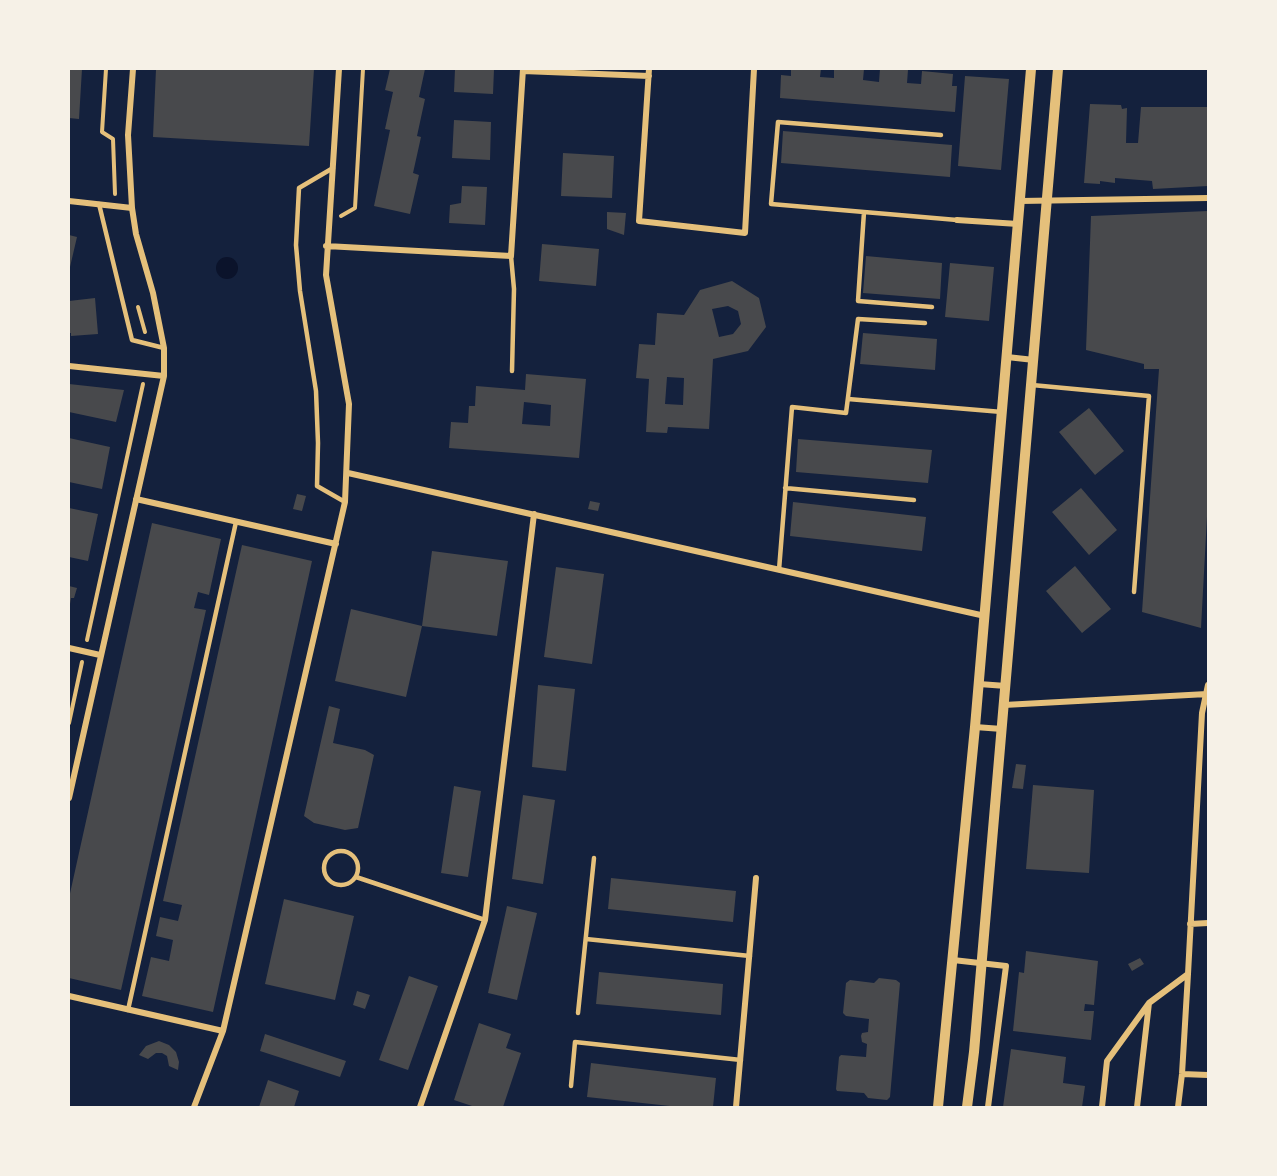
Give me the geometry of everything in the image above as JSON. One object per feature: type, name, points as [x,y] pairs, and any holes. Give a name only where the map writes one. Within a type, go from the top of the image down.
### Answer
[{"type":"street","points":[[69,798],[164,376],[164,348],[153,293],[136,234],[132,208],[128,135],[133,69]]},
{"type":"street","points":[[194,1107],[223,1031],[345,502],[348,473],[349,404],[326,275],[326,246],[339,69]]},
{"type":"street","points":[[326,246],[511,256],[523,70],[649,72],[639,221],[745,233],[754,69]]},
{"type":"street","points":[[938,1107],[979,684],[1031,69]]},
{"type":"street","points":[[967,1107],[982,963],[1058,69]]},
{"type":"street","points":[[1020,201],[1208,198]]},
{"type":"street","points":[[69,201],[132,208]]},
{"type":"street","points":[[957,220],[1018,224]]},
{"type":"street","points":[[1007,357],[1034,360]]},
{"type":"street","points":[[69,366],[164,376]]},
{"type":"street","points":[[348,473],[985,616]]},
{"type":"street","points":[[136,499],[336,544]]},
{"type":"street","points":[[420,1107],[485,920],[534,514]]},
{"type":"street","points":[[69,648],[100,655]]},
{"type":"street","points":[[979,684],[1006,686]]},
{"type":"street","points":[[1178,1107],[1182,1074],[1202,713],[1208,685]]},
{"type":"street","points":[[1004,705],[1207,694]]},
{"type":"street","points":[[975,727],[1002,729]]},
{"type":"street","points":[[736,1107],[756,878]]},
{"type":"street","points":[[1190,924],[1208,923]]},
{"type":"street","points":[[953,960],[1006,966],[988,1107]]},
{"type":"street","points":[[1102,1107],[1107,1061],[1149,1003],[1188,974]]},
{"type":"street","points":[[69,996],[223,1031]]},
{"type":"street","points":[[1137,1107],[1149,1003]]},
{"type":"street","points":[[1182,1074],[1208,1075]]},
{"type":"lane","points":[[941,135],[777,122],[771,204],[957,220]]},
{"type":"lane","points":[[333,168],[299,188],[296,245],[300,291],[316,391],[317,486],[345,502]]},
{"type":"lane","points":[[99,204],[132,340],[164,348]]},
{"type":"lane","points":[[864,212],[858,301],[932,307]]},
{"type":"lane","points":[[511,256],[514,290],[512,371]]},
{"type":"lane","points":[[779,570],[792,407],[846,413],[858,319],[925,323]]},
{"type":"lane","points":[[1032,385],[1149,396],[1134,592]]},
{"type":"lane","points":[[848,399],[1002,412]]},
{"type":"lane","points":[[785,488],[914,500]]},
{"type":"lane","points":[[128,1010],[236,522]]},
{"type":"lane","points":[[341,851],[350,853],[356,860],[358,868],[356,877],[350,883],[341,886],[332,883],[326,877],[323,869],[326,860],[332,854],[341,851]]},
{"type":"lane","points":[[578,1013],[594,858]]},
{"type":"lane","points":[[356,877],[485,920]]},
{"type":"lane","points":[[586,939],[750,956]]},
{"type":"lane","points":[[571,1086],[575,1042],[741,1060]]},
{"type":"path","points":[[106,69],[102,132],[113,139],[115,206]]},
{"type":"path","points":[[339,217],[355,208],[363,69]]},
{"type":"path","points":[[136,298],[148,344]]},
{"type":"path","points":[[69,723],[144,374]]},
{"type":"water","points":[[223,257],[231,257],[238,264],[238,272],[231,279],[223,279],[216,272],[216,264]]},
{"type":"building","points":[[69,69],[82,69],[79,119],[69,118]]},
{"type":"building","points":[[156,69],[314,69],[309,146],[153,137]]},
{"type":"building","points":[[390,69],[425,69],[419,97],[425,99],[417,136],[421,137],[413,173],[419,175],[410,214],[374,206],[390,130],[385,129],[393,92],[385,90]]},
{"type":"building","points":[[455,69],[494,69],[493,94],[454,92]]},
{"type":"building","points":[[791,69],[821,69],[820,77],[834,78],[834,69],[864,69],[863,80],[879,82],[880,69],[908,70],[907,83],[921,84],[922,71],[953,74],[952,86],[957,86],[955,112],[780,98],[781,75],[791,76]]},
{"type":"building","points":[[965,76],[1009,79],[1001,170],[958,166]]},
{"type":"building","points":[[1090,104],[1121,105],[1122,109],[1127,108],[1126,143],[1138,143],[1141,107],[1208,107],[1208,186],[1153,189],[1152,181],[1115,178],[1115,183],[1100,181],[1100,184],[1084,183]]},
{"type":"building","points":[[454,120],[491,122],[490,160],[452,158]]},
{"type":"building","points":[[783,131],[952,145],[950,177],[781,163]]},
{"type":"building","points":[[563,153],[614,156],[612,198],[561,196]]},
{"type":"building","points":[[462,186],[487,187],[485,225],[449,223],[450,205],[461,203]]},
{"type":"building","points":[[1208,211],[1208,498],[1201,628],[1142,612],[1159,369],[1144,369],[1144,364],[1086,350],[1091,216]]},
{"type":"building","points":[[607,212],[626,213],[624,235],[607,229]]},
{"type":"building","points":[[69,235],[77,237],[70,267],[69,267]]},
{"type":"building","points":[[542,244],[599,249],[596,286],[539,281]]},
{"type":"building","points":[[866,256],[942,263],[940,299],[863,293]]},
{"type":"building","points":[[950,263],[994,267],[989,321],[945,317]]},
{"type":"building","points":[[732,281],[759,298],[766,327],[748,351],[713,359],[709,429],[668,427],[667,433],[646,432],[649,379],[636,378],[639,344],[655,345],[657,313],[684,315],[700,290]],"holes":[[[728,306],[738,311],[741,324],[733,334],[719,337],[712,309]],[[667,377],[684,378],[683,405],[665,404]]]},
{"type":"building","points":[[95,298],[98,334],[71,336],[69,333],[69,301]]},
{"type":"building","points":[[863,333],[937,339],[935,370],[860,364]]},
{"type":"building","points":[[526,374],[586,379],[579,458],[449,448],[451,422],[468,423],[469,406],[475,406],[476,386],[525,390]],"holes":[[[524,402],[551,405],[550,426],[522,424]]]},
{"type":"building","points":[[69,384],[124,390],[116,422],[69,412]]},
{"type":"building","points":[[1089,408],[1124,451],[1095,475],[1059,432]]},
{"type":"building","points":[[69,438],[110,447],[102,489],[69,482]]},
{"type":"building","points":[[798,439],[932,450],[928,483],[796,472]]},
{"type":"building","points":[[1081,488],[1117,530],[1089,555],[1052,512]]},
{"type":"building","points":[[297,494],[306,496],[302,511],[293,509]]},
{"type":"building","points":[[590,501],[600,503],[598,511],[588,509]]},
{"type":"building","points":[[793,502],[926,517],[922,551],[790,536]]},
{"type":"building","points":[[69,508],[98,514],[88,561],[69,557]]},
{"type":"building","points":[[152,523],[221,539],[209,595],[198,592],[194,608],[206,610],[121,990],[69,978],[69,898]]},
{"type":"building","points":[[242,545],[312,561],[213,1012],[142,996],[151,957],[169,961],[173,940],[156,936],[160,917],[178,921],[182,905],[163,901]]},
{"type":"building","points":[[432,551],[508,561],[497,636],[422,626]]},
{"type":"building","points":[[1075,566],[1111,609],[1082,633],[1046,591]]},
{"type":"building","points":[[556,567],[604,574],[592,664],[544,657]]},
{"type":"building","points":[[69,586],[77,588],[70,604]]},
{"type":"building","points":[[351,609],[422,626],[406,697],[335,681]]},
{"type":"building","points":[[538,685],[575,689],[566,771],[532,767]]},
{"type":"building","points":[[329,706],[340,709],[333,743],[365,750],[374,755],[358,828],[345,830],[314,823],[304,816]]},
{"type":"building","points":[[1016,764],[1026,765],[1023,789],[1012,788]]},
{"type":"building","points":[[1033,785],[1094,790],[1089,873],[1026,869]]},
{"type":"building","points":[[454,786],[481,791],[468,877],[441,873]]},
{"type":"building","points":[[523,795],[555,800],[543,884],[512,879]]},
{"type":"building","points":[[611,878],[736,891],[733,922],[608,909]]},
{"type":"building","points":[[284,899],[354,916],[335,1000],[265,984]]},
{"type":"building","points":[[507,906],[537,913],[517,1000],[488,993]]},
{"type":"building","points":[[1026,951],[1098,961],[1094,1005],[1085,1004],[1084,1011],[1094,1011],[1091,1040],[1013,1031],[1019,972],[1024,973]]},
{"type":"building","points":[[1140,958],[1144,964],[1132,971],[1128,964]]},
{"type":"building","points":[[599,972],[723,984],[721,1015],[596,1004]]},
{"type":"building","points":[[409,976],[438,986],[408,1070],[379,1060]]},
{"type":"building","points":[[879,978],[896,980],[900,983],[890,1097],[887,1100],[868,1098],[864,1093],[837,1091],[836,1089],[839,1057],[841,1055],[866,1057],[867,1044],[862,1042],[861,1036],[862,1033],[868,1032],[869,1019],[846,1016],[843,1013],[846,983],[850,980],[874,983]]},
{"type":"building","points":[[357,991],[370,995],[365,1009],[353,1005]]},
{"type":"building","points":[[479,1023],[511,1034],[506,1048],[521,1053],[503,1107],[475,1107],[454,1100]]},
{"type":"building","points":[[265,1034],[346,1061],[340,1077],[260,1051]]},
{"type":"building","points":[[159,1041],[169,1045],[176,1052],[179,1062],[178,1070],[169,1066],[167,1056],[162,1053],[156,1053],[148,1059],[139,1055],[146,1046]]},
{"type":"building","points":[[1011,1049],[1066,1057],[1063,1083],[1085,1086],[1082,1107],[1003,1107]]},
{"type":"building","points":[[591,1063],[716,1078],[713,1107],[679,1107],[587,1097]]},
{"type":"building","points":[[268,1080],[299,1091],[294,1107],[259,1107]]}]
